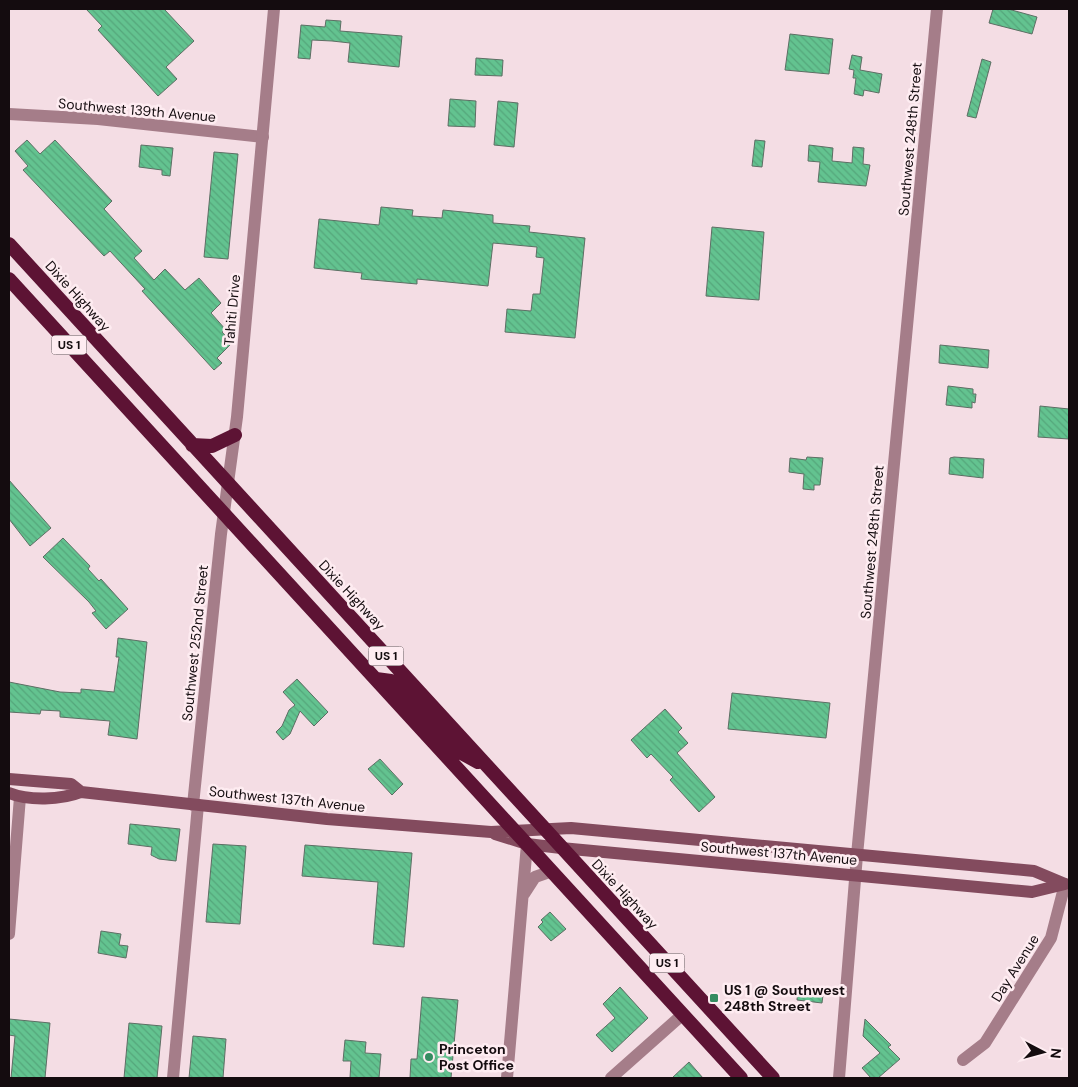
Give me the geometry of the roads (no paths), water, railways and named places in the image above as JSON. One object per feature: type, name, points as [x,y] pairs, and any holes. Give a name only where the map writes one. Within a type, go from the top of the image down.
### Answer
[{"type":"highway","name":"Dixie Highway","points":[[9,244],[773,1078]]},
{"type":"highway","name":"US 1","points":[[9,279],[741,1078]]},
{"type":"highway","points":[[192,444],[212,446],[235,435]]},
{"type":"highway","points":[[376,679],[391,681],[399,687],[456,750],[489,768]]},
{"type":"main road","name":"Southwest 137th Avenue","points":[[9,779],[71,784],[81,792]]},
{"type":"main road","name":"Southwest 137th Avenue","points":[[14,795],[70,796],[81,792],[196,805],[491,832],[571,828],[1034,871],[1068,885]]},
{"type":"main road","name":"Southwest 137th Avenue","points":[[491,832],[527,844],[855,876],[1032,892],[1068,885]]},
{"type":"street","points":[[263,137],[274,9]]},
{"type":"street","name":"Southwest 248th Street","points":[[839,1078],[855,876],[937,9]]},
{"type":"street","name":"Southwest 139th Avenue","points":[[9,114],[98,119],[263,137]]},
{"type":"street","name":"Tahiti Drive","points":[[229,485],[263,137]]},
{"type":"street","name":"Southwest 252nd Street","points":[[172,1078],[224,513],[229,485]]},
{"type":"street","points":[[9,934],[14,795]]},
{"type":"street","points":[[507,1078],[524,894],[522,884],[527,844]]},
{"type":"street","points":[[524,894],[535,877],[552,871]]},
{"type":"street","name":"Day Avenue","points":[[963,1060],[985,1043],[1051,938],[1068,885]]},
{"type":"street","points":[[611,1078],[682,1014]]},
{"type":"place","name":"US 1 @ Southwest 248th Street","points":[[714,998]]},
{"type":"place","name":"Princeton Post Office","points":[[429,1057]]}]
